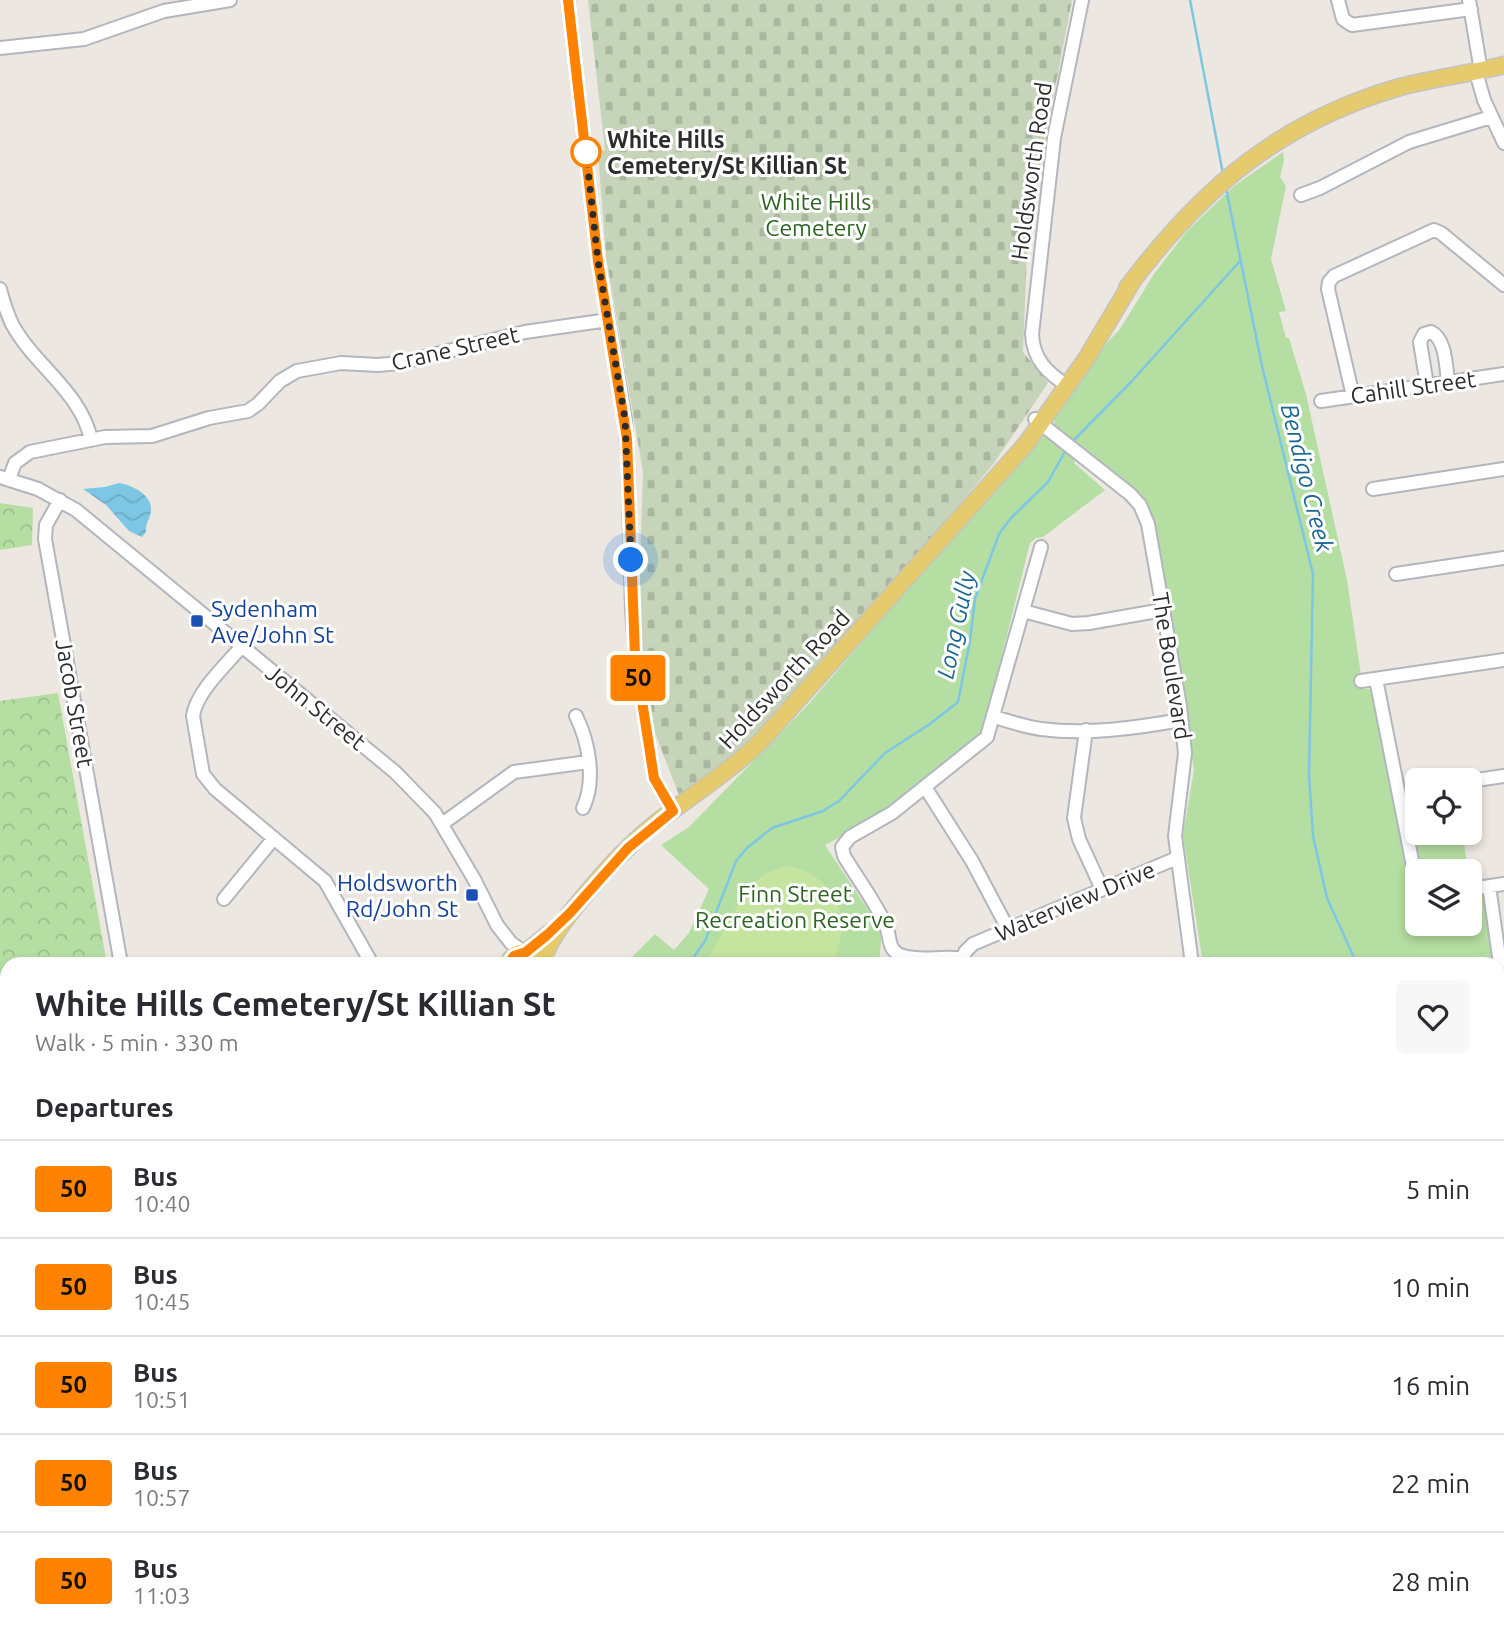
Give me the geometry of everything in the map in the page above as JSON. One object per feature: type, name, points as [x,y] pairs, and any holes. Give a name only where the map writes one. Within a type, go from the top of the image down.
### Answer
[{"type":"main road","name":"Holdsworth Road","points":[[543,957],[551,940],[570,913],[628,848],[729,770],[769,733],[959,520],[1038,421],[1132,282],[1200,201],[1256,155],[1308,124],[1357,101],[1415,83],[1504,68]]},
{"type":"main road","name":"Holdsworth Road","points":[[513,957],[525,952],[570,913]]},
{"type":"main road","points":[[525,952],[536,957]]},
{"type":"street","points":[[0,48],[84,39],[162,6],[230,0]]},
{"type":"street","points":[[568,0],[597,251],[627,439],[633,624],[641,700],[654,778],[673,811]]},
{"type":"street","name":"Holdsworth Road","points":[[1064,384],[1039,362],[1032,334],[1054,138],[1082,0]]},
{"type":"street","points":[[1338,0],[1345,22],[1357,25],[1470,5],[1482,94],[1504,143]]},
{"type":"street","points":[[1301,195],[1409,142],[1491,117]]},
{"type":"street","points":[[1353,396],[1328,289],[1334,276],[1434,230],[1504,285]]},
{"type":"street","points":[[0,289],[12,324],[76,406],[91,440]]},
{"type":"street","name":"Crane Street","points":[[5,478],[24,455],[91,440],[152,436],[209,418],[248,411],[280,381],[298,371],[347,363],[400,363],[525,332],[608,320]]},
{"type":"street","points":[[1427,385],[1420,342],[1422,337],[1431,332],[1441,341],[1448,382]]},
{"type":"street","name":"Cahill Street","points":[[1321,401],[1504,374]]},
{"type":"street","name":"The Boulevard","points":[[1038,421],[1130,494],[1143,511],[1150,531],[1181,720],[1185,767],[1175,827],[1191,957]]},
{"type":"street","points":[[1373,489],[1504,469]]},
{"type":"street","points":[[5,478],[60,500]]},
{"type":"street","name":"John Street","points":[[60,500],[99,528],[395,772],[427,803],[442,824],[497,925],[511,943],[525,952]]},
{"type":"street","name":"Jacob Street","points":[[60,500],[46,525],[45,539],[120,957]]},
{"type":"street","name":"Waterview Drive","points":[[906,957],[894,951],[888,943],[885,924],[842,850],[846,839],[881,821],[989,734],[1041,547]]},
{"type":"street","points":[[1396,574],[1504,558]]},
{"type":"street","points":[[1023,611],[1072,624],[1163,610]]},
{"type":"street","points":[[242,646],[202,694],[193,716],[205,778],[325,881],[368,957]]},
{"type":"street","points":[[1361,681],[1504,660]]},
{"type":"street","points":[[1376,679],[1412,859]]},
{"type":"street","points":[[576,716],[585,739],[590,788],[583,808]]},
{"type":"street","points":[[994,716],[1043,729],[1086,730],[1131,729],[1181,720]]},
{"type":"street","points":[[1086,730],[1074,818],[1079,839],[1102,889]]},
{"type":"street","points":[[442,824],[514,772],[588,762]]},
{"type":"street","points":[[1482,779],[1504,776]]},
{"type":"street","points":[[925,787],[974,865],[1008,929]]},
{"type":"street","points":[[224,899],[274,838]]},
{"type":"street","name":"Waterview Drive","points":[[964,957],[971,946],[1177,858]]},
{"type":"street","points":[[1482,887],[1504,884]]},
{"type":"street","points":[[1489,886],[1499,957]]},
{"type":"street","name":"John Street","points":[[497,925],[506,957]]},
{"type":"green space","name":"White Hills Cemetery","points":[[588,0],[1072,0],[1028,229],[1023,352],[1048,383],[994,463],[913,561],[746,750],[681,800],[643,702],[639,596],[643,472],[606,256],[598,152],[605,150]]},
{"type":"green space","points":[[1283,152],[1280,177],[1286,186],[1271,259],[1286,311],[1279,312],[1306,394],[1347,580],[1363,689],[1373,689],[1406,859],[1405,936],[1482,936],[1482,896],[1485,899],[1494,957],[1202,957],[1183,835],[1194,770],[1152,522],[1081,447],[1054,425],[1055,417],[1091,360],[1120,329],[1154,274],[1187,231],[1234,186]]},
{"type":"green space","name":"Finn Street Recreation Reserve","points":[[1041,434],[1076,458],[1074,463],[1105,490],[1043,537],[1030,543],[982,735],[879,817],[825,845],[882,931],[880,957],[632,957],[655,934],[674,950],[689,933],[709,889],[661,845],[689,827],[807,706]]},
{"type":"green space","points":[[0,503],[33,508],[32,545],[0,550]]},
{"type":"green space","points":[[58,693],[106,957],[0,957],[0,701]]},
{"type":"green space","points":[[1411,845],[1464,845],[1466,859],[1415,859]]},
{"type":"green space","name":"Finn Street Recreation Reserve","points":[[787,866],[805,871],[828,888],[841,915],[842,927],[835,957],[709,957],[745,892],[764,874]]},
{"type":"water","points":[[119,483],[130,486],[149,500],[151,511],[146,532],[142,537],[129,531],[106,505],[83,489]]},
{"type":"waterway","name":"Bendigo Creek","points":[[1190,0],[1223,174]]},
{"type":"waterway","name":"Bendigo Creek","points":[[1226,188],[1262,366],[1313,574],[1309,775],[1313,836],[1327,898],[1354,957]]},
{"type":"waterway","name":"Long Gully","points":[[1071,443],[1131,382],[1240,261]]},
{"type":"waterway","name":"Long Gully","points":[[694,957],[705,941],[736,861],[747,848],[772,828],[823,811],[839,801],[885,753],[958,702],[975,599],[999,534],[1011,518],[1048,482],[1067,448]]},
{"type":"bus line","name":"50","points":[[513,957],[526,952],[547,935],[628,848],[673,811],[654,778],[635,656],[625,419],[598,261],[568,0]]},
{"type":"place","name":"White Hills Cemetery/St Killian St","points":[[586,152]]},
{"type":"place","name":"Sydenham Ave/John St","points":[[197,621]]},
{"type":"place","name":"Holdsworth Rd/John St","points":[[472,895]]},
{"type":"route","points":[[586,152],[598,261],[625,419],[631,560]]}]
